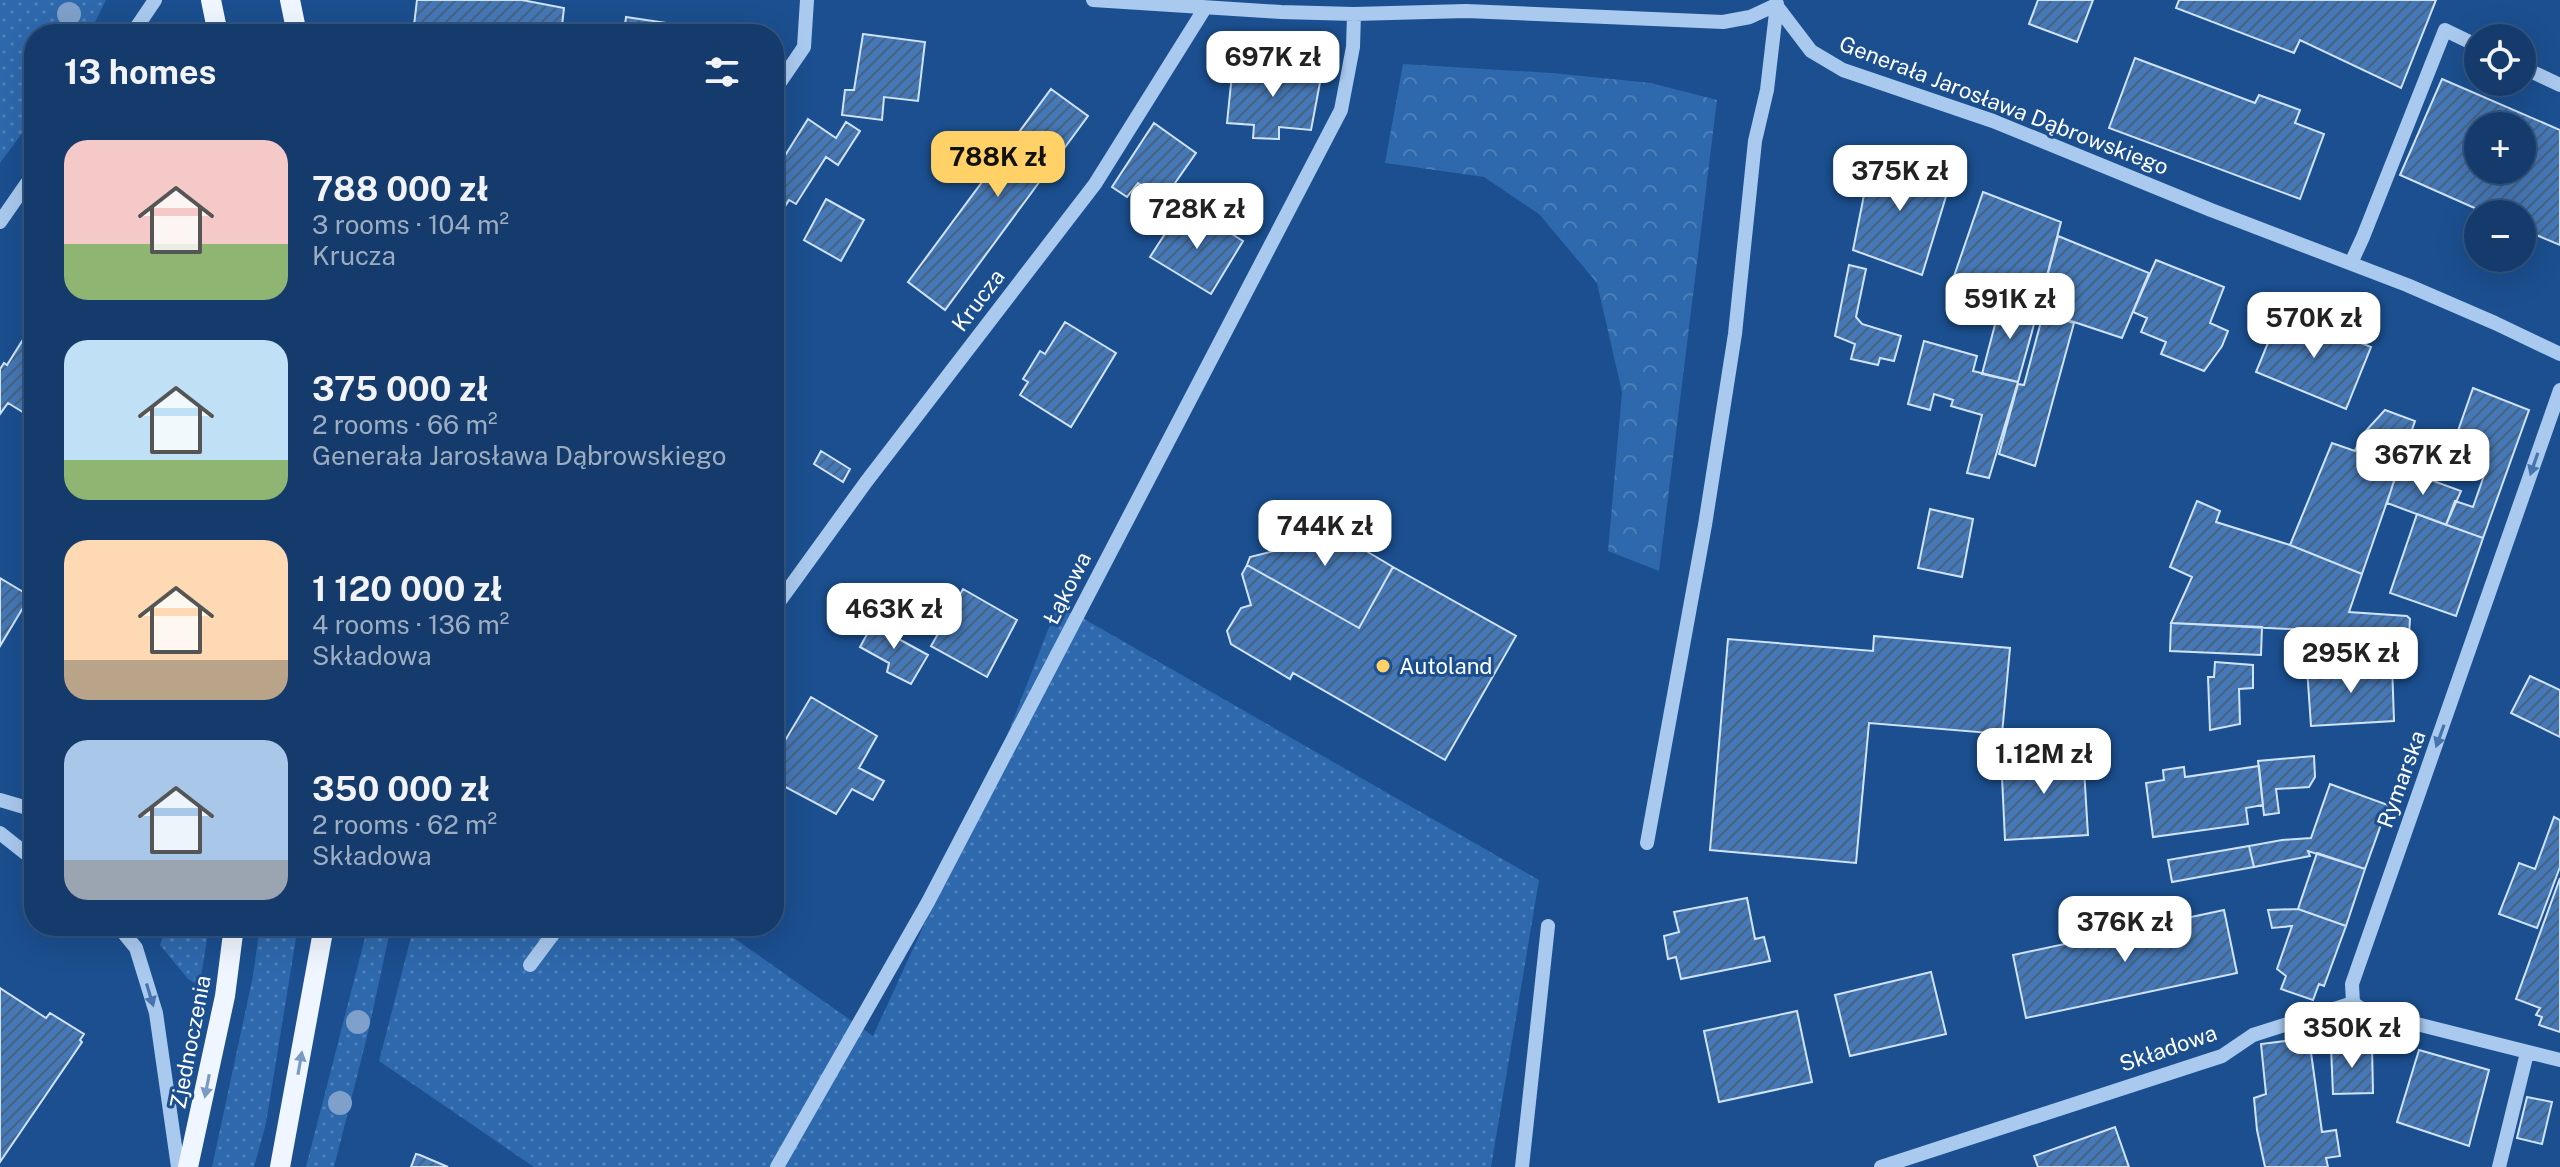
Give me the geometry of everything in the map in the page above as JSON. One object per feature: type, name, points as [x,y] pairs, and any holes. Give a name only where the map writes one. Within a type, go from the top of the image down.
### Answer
[{"type":"main road","points":[[211,0],[216,24]]},
{"type":"main road","points":[[290,0],[295,24]]},
{"type":"main road","name":"Zjednoczenia","points":[[188,1167],[225,996],[233,936]]},
{"type":"main road","points":[[280,1167],[324,936]]},
{"type":"street","points":[[139,24],[155,0]]},
{"type":"street","points":[[784,76],[804,47],[807,0]]},
{"type":"street","points":[[1093,0],[1354,14],[1466,11],[1723,22],[1750,17],[1777,3]]},
{"type":"street","points":[[1647,843],[1705,525],[1735,334],[1755,141],[1767,90],[1777,3]]},
{"type":"street","name":"Generała Jarosława Dąbrowskiego","points":[[1777,3],[1811,51],[1843,70],[1993,121],[2351,263],[2495,323],[2560,354]]},
{"type":"street","name":"Krucza","points":[[784,595],[866,482],[1095,184],[1205,8]]},
{"type":"street","name":"Łąkowa","points":[[777,1167],[928,902],[1341,110],[1353,47],[1354,14]]},
{"type":"street","points":[[2351,263],[2445,30],[2464,39]]},
{"type":"street","points":[[2536,74],[2560,85]]},
{"type":"street","points":[[0,222],[24,187]]},
{"type":"street","name":"Rymarska","points":[[2353,1003],[2352,984],[2560,390]]},
{"type":"street","points":[[0,800],[24,807]]},
{"type":"street","points":[[0,833],[24,852]]},
{"type":"street","points":[[1522,1167],[1548,926]]},
{"type":"street","points":[[126,936],[136,948],[156,1013],[178,1167]]},
{"type":"street","points":[[530,965],[552,936]]},
{"type":"street","points":[[2353,1003],[2365,1011],[2560,1060]]},
{"type":"street","name":"Składowa","points":[[1881,1167],[2222,1056],[2253,1035],[2353,1003]]},
{"type":"street","points":[[2499,1167],[2527,1053]]},
{"type":"green space","points":[[0,0],[106,0],[94,24],[24,24],[24,131],[0,163]]},
{"type":"green space","points":[[1403,64],[1552,73],[1651,83],[1717,100],[1659,571],[1608,551],[1622,392],[1597,283],[1539,214],[1484,177],[1385,163]]},
{"type":"green space","points":[[1058,604],[1539,880],[1491,1167],[534,1167],[379,1061],[411,936],[731,936],[873,1036],[986,790]]},
{"type":"green space","points":[[163,936],[207,936],[201,977],[196,984],[188,979],[160,945]]},
{"type":"green space","points":[[259,936],[296,936],[266,1123],[254,1167],[212,1167],[253,976]]},
{"type":"green space","points":[[365,936],[389,936],[334,1167],[306,1167]]},
{"type":"building","points":[[417,0],[522,0],[564,8],[562,24],[414,24]]},
{"type":"building","points":[[2038,0],[2093,0],[2077,42],[2029,24]]},
{"type":"building","points":[[2179,0],[2436,0],[2401,88],[2300,40],[2294,53],[2176,8]]},
{"type":"building","points":[[626,17],[674,24],[625,24]]},
{"type":"building","points":[[863,34],[925,42],[918,101],[884,97],[882,120],[842,115],[845,90],[854,90]]},
{"type":"building","points":[[2135,58],[2255,103],[2259,95],[2300,110],[2295,123],[2324,134],[2300,199],[2109,128]]},
{"type":"building","points":[[1233,64],[1322,72],[1311,130],[1279,127],[1279,139],[1253,138],[1254,125],[1227,123]]},
{"type":"building","points":[[2442,79],[2464,89],[2464,96],[2481,96],[2518,112],[2464,112],[2464,184],[2536,184],[2536,120],[2560,130],[2560,245],[2536,235],[2536,200],[2464,200],[2464,203],[2400,175]]},
{"type":"building","points":[[1051,89],[1088,116],[945,310],[908,282]]},
{"type":"building","points":[[808,119],[836,138],[846,122],[860,131],[838,165],[826,157],[796,204],[789,200],[784,208],[784,157]]},
{"type":"building","points":[[1154,123],[1196,153],[1163,200],[1138,183],[1127,197],[1112,187]]},
{"type":"building","points":[[1873,150],[1951,180],[1922,275],[1853,250]]},
{"type":"building","points":[[1983,192],[2061,222],[2038,310],[1952,282]]},
{"type":"building","points":[[826,199],[864,220],[841,261],[804,240]]},
{"type":"building","points":[[1179,212],[1201,225],[1206,218],[1243,241],[1211,294],[1150,257]]},
{"type":"building","points":[[2058,236],[2149,273],[2122,338],[2038,310]]},
{"type":"building","points":[[2156,260],[2224,287],[2210,323],[2228,331],[2222,346],[2204,371],[2161,354],[2166,342],[2141,332],[2147,318],[2133,312]]},
{"type":"building","points":[[1849,265],[1866,269],[1856,317],[1862,324],[1901,336],[1894,361],[1880,358],[1878,365],[1851,359],[1855,344],[1835,336]]},
{"type":"building","points":[[2002,298],[2038,310],[2018,382],[1982,374]]},
{"type":"building","points":[[2281,311],[2371,347],[2346,409],[2256,372]]},
{"type":"building","points":[[2043,314],[2074,323],[2035,466],[1999,454],[2018,384],[2024,385]]},
{"type":"building","points":[[1065,322],[1116,353],[1071,427],[1020,395],[1028,382],[1023,379],[1040,351],[1045,354]]},
{"type":"building","points":[[24,338],[24,413],[8,403],[0,414],[0,369],[4,363],[7,365]]},
{"type":"building","points":[[1924,341],[1977,356],[1973,371],[2018,382],[1989,478],[1967,473],[1982,415],[1951,406],[1953,400],[1934,394],[1930,410],[1908,404]]},
{"type":"building","points":[[2473,388],[2529,410],[2483,538],[2446,525],[2455,501],[2473,507],[2488,464],[2479,460],[2473,475],[2446,465]]},
{"type":"building","points":[[2385,410],[2415,421],[2362,574],[2290,545],[2332,443],[2355,451],[2362,435]]},
{"type":"building","points":[[821,451],[850,469],[843,482],[814,464]]},
{"type":"building","points":[[2398,468],[2461,491],[2446,525],[2387,503]]},
{"type":"building","points":[[2197,501],[2220,511],[2216,522],[2290,545],[2362,574],[2349,612],[2407,616],[2410,619],[2409,635],[2171,623],[2192,577],[2170,567]]},
{"type":"building","points":[[1930,509],[1973,519],[1962,577],[1918,568]]},
{"type":"building","points":[[1306,510],[1366,544],[1363,549],[1393,567],[1359,628],[1247,565],[1250,557],[1282,549],[1279,540],[1292,515]]},
{"type":"building","points":[[2417,514],[2483,538],[2456,616],[2390,593]]},
{"type":"building","name":"Autoland","points":[[1247,565],[1359,628],[1393,567],[1516,636],[1445,760],[1293,673],[1290,679],[1231,644],[1227,631],[1241,608],[1251,605],[1242,574]]},
{"type":"building","points":[[0,578],[24,592],[24,606],[0,646]]},
{"type":"building","points":[[963,589],[1017,620],[987,677],[931,646],[946,620],[936,614],[948,591],[958,598]]},
{"type":"building","points":[[879,612],[890,619],[882,630],[928,655],[911,684],[887,672],[889,663],[860,647]]},
{"type":"building","points":[[2171,623],[2262,627],[2261,655],[2170,651]]},
{"type":"building","points":[[1874,636],[2010,648],[2002,734],[1869,723],[1856,863],[1710,850],[1728,639],[1873,651]]},
{"type":"building","points":[[2215,662],[2253,665],[2253,688],[2239,689],[2240,724],[2210,730],[2208,677],[2214,677]]},
{"type":"building","points":[[2392,664],[2394,721],[2311,726],[2307,668]]},
{"type":"building","points":[[2530,676],[2560,690],[2560,737],[2511,713]]},
{"type":"building","points":[[811,697],[877,736],[859,768],[884,781],[873,800],[852,789],[836,814],[784,786],[786,739]]},
{"type":"building","points":[[2083,752],[2088,835],[2005,840],[2001,756]]},
{"type":"building","points":[[2314,756],[2315,777],[2309,787],[2276,789],[2279,813],[2264,815],[2258,761]]},
{"type":"building","points":[[2259,766],[2263,805],[2246,808],[2248,824],[2153,837],[2146,783],[2164,780],[2163,770],[2184,767],[2185,777]]},
{"type":"building","points":[[2330,784],[2388,805],[2365,869],[2308,851],[2310,856],[2254,867],[2249,846],[2311,838]]},
{"type":"building","points":[[2554,817],[2560,820],[2560,867],[2537,928],[2499,914],[2519,863],[2535,869]]},
{"type":"building","points":[[2249,846],[2254,867],[2172,882],[2168,860]]},
{"type":"building","points":[[2317,853],[2365,869],[2346,926],[2298,909]]},
{"type":"building","points":[[2560,878],[2560,1032],[2539,1025],[2542,1017],[2536,1015],[2540,1008],[2516,999]]},
{"type":"building","points":[[1747,898],[1755,939],[1764,937],[1770,961],[1681,979],[1676,957],[1668,959],[1664,936],[1679,932],[1674,912]]},
{"type":"building","points":[[2298,909],[2346,926],[2324,986],[2319,984],[2313,1000],[2281,989],[2286,976],[2277,969],[2292,926],[2272,928],[2268,910]]},
{"type":"building","points":[[2224,910],[2237,973],[2026,1018],[2013,955]]},
{"type":"building","points":[[1931,972],[1946,1034],[1850,1056],[1835,995]]},
{"type":"building","points":[[0,988],[46,1018],[50,1013],[84,1034],[80,1040],[82,1042],[0,1162]]},
{"type":"building","points":[[1797,1011],[1812,1082],[1719,1102],[1704,1031]]},
{"type":"building","points":[[2309,1038],[2322,1132],[2336,1130],[2340,1156],[2326,1158],[2328,1167],[2265,1167],[2254,1098],[2266,1094],[2261,1044]]},
{"type":"building","points":[[2372,1046],[2373,1093],[2333,1094],[2331,1047]]},
{"type":"building","points":[[2419,1050],[2489,1070],[2469,1146],[2397,1122]]},
{"type":"building","points":[[2527,1097],[2552,1102],[2542,1144],[2517,1138]]},
{"type":"building","points":[[2115,1127],[2129,1167],[2038,1167],[2034,1156]]},
{"type":"building","points":[[416,1154],[420,1155],[448,1167],[411,1167]]},
{"type":"place","name":"Autoland","points":[[1383,666]]}]
